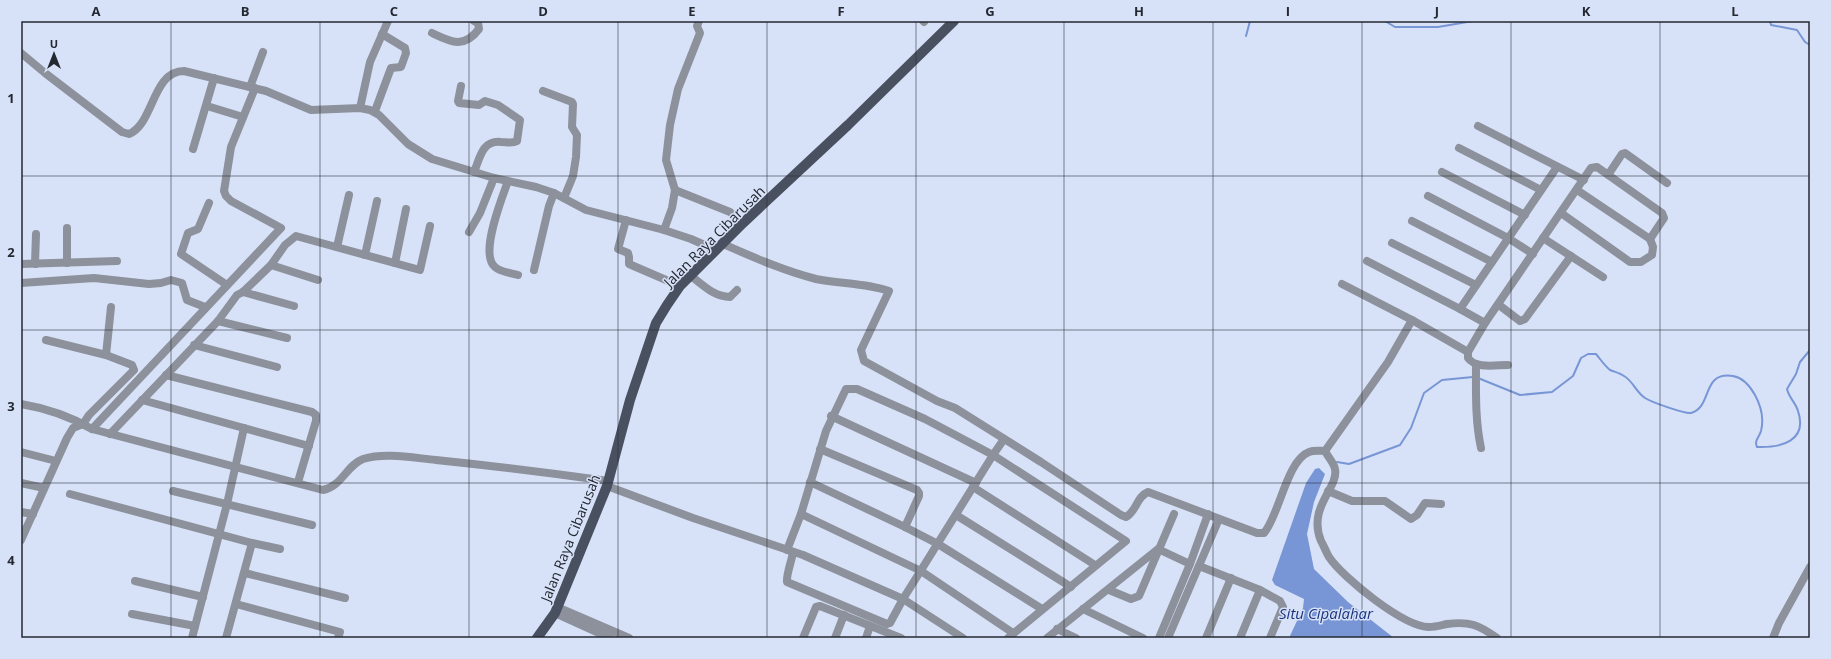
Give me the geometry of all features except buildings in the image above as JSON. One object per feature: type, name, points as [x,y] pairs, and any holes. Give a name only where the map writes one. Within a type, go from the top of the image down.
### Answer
[{"type":"main road","name":"Jalan Raya Cibarusah","points":[[537,638],[556,610],[608,483],[630,400],[656,323],[680,286],[743,223],[858,115],[954,21]]},
{"type":"street","points":[[360,108],[370,62],[388,21]]},
{"type":"street","points":[[432,33],[458,43],[465,41],[477,32],[479,29],[478,23],[474,21]]},
{"type":"street","points":[[664,230],[672,208],[675,190],[666,160],[670,125],[678,89],[700,33],[697,26],[699,21]]},
{"type":"street","points":[[375,112],[391,68],[401,68],[406,53],[405,48],[382,34]]},
{"type":"street","points":[[92,429],[205,307],[281,228],[231,201],[226,196],[224,191],[231,147],[243,117],[263,52]]},
{"type":"street","points":[[21,53],[122,132],[129,134],[137,129],[159,89],[173,72],[184,71],[253,87],[311,110],[360,108],[375,112],[408,144],[432,159],[494,178],[536,187],[554,193],[586,210],[664,230],[815,278],[838,283],[877,287],[889,291],[861,350],[861,356],[864,361],[937,401],[954,408],[1126,517],[1131,514],[1141,497],[1148,492],[1257,533],[1264,533],[1275,512],[1287,481],[1301,458],[1308,452],[1325,451]]},
{"type":"street","points":[[193,148],[207,106],[214,78]]},
{"type":"street","points":[[461,86],[459,102],[479,105],[485,101],[498,105],[520,120],[517,141],[513,143],[494,141],[489,143],[484,148],[474,172]]},
{"type":"street","points":[[543,92],[573,103],[572,127],[577,135],[576,157],[573,176],[564,198]]},
{"type":"street","points":[[207,106],[243,117]]},
{"type":"street","points":[[1478,126],[1584,180]]},
{"type":"street","points":[[1459,148],[1541,190]]},
{"type":"street","points":[[1608,175],[1622,154],[1625,153],[1667,183]]},
{"type":"street","points":[[1460,309],[1557,167]]},
{"type":"street","points":[[1508,365],[1476,364],[1469,360],[1467,356],[1468,352],[1485,323],[1499,305],[1543,238],[1593,167],[1597,167],[1664,215],[1650,239]]},
{"type":"street","points":[[1442,172],[1525,215]]},
{"type":"street","points":[[469,232],[483,206],[494,178]]},
{"type":"street","points":[[508,181],[489,243],[489,254],[491,262],[496,268],[518,275]]},
{"type":"street","points":[[675,190],[730,212],[743,223]]},
{"type":"street","points":[[1562,213],[1630,262],[1638,263],[1652,255],[1653,247],[1650,239],[1577,190]]},
{"type":"street","points":[[534,270],[549,206],[554,193]]},
{"type":"street","points":[[337,247],[349,195]]},
{"type":"street","points":[[1428,196],[1508,238],[1533,254]]},
{"type":"street","points":[[365,255],[376,201]]},
{"type":"street","points":[[208,203],[198,229],[188,233],[181,254],[227,285]]},
{"type":"street","points":[[395,263],[406,209]]},
{"type":"street","points":[[626,220],[618,249],[628,253],[628,264],[680,286]]},
{"type":"street","points":[[1412,221],[1492,262]]},
{"type":"street","points":[[110,434],[218,321],[237,295],[243,292],[271,265],[285,246],[296,236],[420,270],[430,226]]},
{"type":"street","points":[[67,228],[67,263]]},
{"type":"street","points":[[35,264],[36,234]]},
{"type":"street","points":[[1543,238],[1603,277]]},
{"type":"street","points":[[1392,243],[1476,286]]},
{"type":"street","points":[[1499,305],[1520,321],[1523,321],[1571,256]]},
{"type":"street","points":[[21,264],[117,261]]},
{"type":"street","points":[[1367,261],[1485,323]]},
{"type":"street","points":[[271,265],[318,280]]},
{"type":"street","points":[[691,276],[714,294],[724,296],[734,295],[737,290]]},
{"type":"street","points":[[21,283],[94,278],[149,284],[176,281],[182,283],[187,300],[205,307]]},
{"type":"street","points":[[1342,284],[1412,320],[1468,352]]},
{"type":"street","points":[[243,292],[294,306]]},
{"type":"street","points":[[106,355],[111,307]]},
{"type":"street","points":[[1325,451],[1388,362],[1412,320]]},
{"type":"street","points":[[218,321],[287,338]]},
{"type":"street","points":[[21,540],[34,514],[56,461],[73,428],[83,424],[89,415],[134,370],[132,365],[106,355],[46,340]]},
{"type":"street","points":[[194,345],[277,367]]},
{"type":"street","points":[[1476,364],[1477,422],[1481,448]]},
{"type":"street","points":[[166,375],[312,412],[316,415],[316,420],[298,482]]},
{"type":"street","points":[[801,514],[921,571],[1011,636],[1071,587],[1095,565],[1126,541],[993,455],[925,419],[857,389],[846,389],[832,416],[820,449],[790,551],[790,568],[787,582],[887,624],[890,622],[903,599],[921,571],[975,485],[993,455],[1004,439]]},
{"type":"street","points":[[142,400],[308,446]]},
{"type":"street","points":[[21,404],[39,407],[92,429],[298,482],[323,490],[338,483],[356,464],[363,459],[387,456],[483,464],[608,483],[803,555],[903,599],[963,638]]},
{"type":"street","points":[[832,416],[975,485],[1095,565]]},
{"type":"street","points":[[192,638],[220,534],[244,428]]},
{"type":"street","points":[[820,449],[917,490],[919,496],[905,527]]},
{"type":"street","points":[[1325,451],[1335,469],[1335,475],[1318,515],[1319,535],[1329,557],[1346,576],[1397,614],[1418,625],[1430,627],[1468,622],[1479,626],[1498,638]]},
{"type":"street","points":[[21,452],[56,461]]},
{"type":"street","points":[[810,482],[938,544],[1042,610]]},
{"type":"street","points":[[21,483],[44,488]]},
{"type":"street","points":[[173,491],[312,525]]},
{"type":"street","points":[[1328,491],[1352,500],[1385,501],[1411,519],[1417,515],[1425,503],[1441,504]]},
{"type":"street","points":[[70,494],[252,543],[280,549]]},
{"type":"street","points":[[21,512],[34,514]]},
{"type":"street","points":[[1109,590],[1131,599],[1139,596],[1174,514]]},
{"type":"street","points":[[1159,638],[1190,564],[1208,514]]},
{"type":"street","points":[[956,515],[1071,587]]},
{"type":"street","points":[[1168,638],[1219,519]]},
{"type":"street","points":[[226,638],[252,543]]},
{"type":"street","points":[[1158,549],[1190,564]]},
{"type":"street","points":[[1047,638],[1109,590],[1158,549]]},
{"type":"street","points":[[1199,566],[1260,590],[1282,604],[1283,607],[1270,638]]},
{"type":"street","points":[[1773,638],[1778,623],[1810,567]]},
{"type":"street","points":[[245,573],[345,598]]},
{"type":"street","points":[[1206,638],[1231,578]]},
{"type":"street","points":[[135,581],[203,597]]},
{"type":"street","points":[[1240,638],[1260,590]]},
{"type":"street","points":[[236,604],[340,632],[338,638]]},
{"type":"street","points":[[803,638],[816,607],[820,606],[898,637]]},
{"type":"street","points":[[1083,609],[1143,638]]},
{"type":"street","points":[[556,610],[610,638]]},
{"type":"street","points":[[556,610],[629,638]]},
{"type":"street","points":[[132,614],[195,626]]},
{"type":"street","points":[[835,638],[844,615]]},
{"type":"street","points":[[866,638],[870,626]]},
{"type":"street","points":[[1057,629],[1076,638]]},
{"type":"water","name":"Situ Cipalahar","points":[[1319,468],[1325,474],[1314,502],[1307,534],[1314,569],[1348,602],[1394,638],[1289,638],[1303,608],[1304,599],[1275,585],[1272,580],[1306,483],[1315,469]]},
{"type":"waterway","points":[[1246,36],[1250,21]]},
{"type":"waterway","points":[[1385,21],[1395,27],[1438,27],[1473,21]]},
{"type":"waterway","points":[[1770,21],[1771,25],[1797,30],[1805,42],[1810,45]]},
{"type":"waterway","points":[[1478,378],[1520,395],[1552,392],[1573,376],[1581,358],[1588,354],[1596,354],[1610,370],[1627,378],[1645,398],[1682,412],[1691,413],[1698,409],[1702,404],[1711,384],[1716,379],[1723,376],[1733,376],[1746,383],[1757,399],[1762,422],[1761,431],[1756,441],[1756,445],[1757,447],[1766,447],[1783,444],[1796,436],[1800,421],[1796,405],[1787,389],[1796,374],[1800,362],[1810,350]]},
{"type":"waterway","points":[[1337,462],[1349,464],[1400,445],[1411,428],[1424,393],[1442,380],[1473,377]]}]
